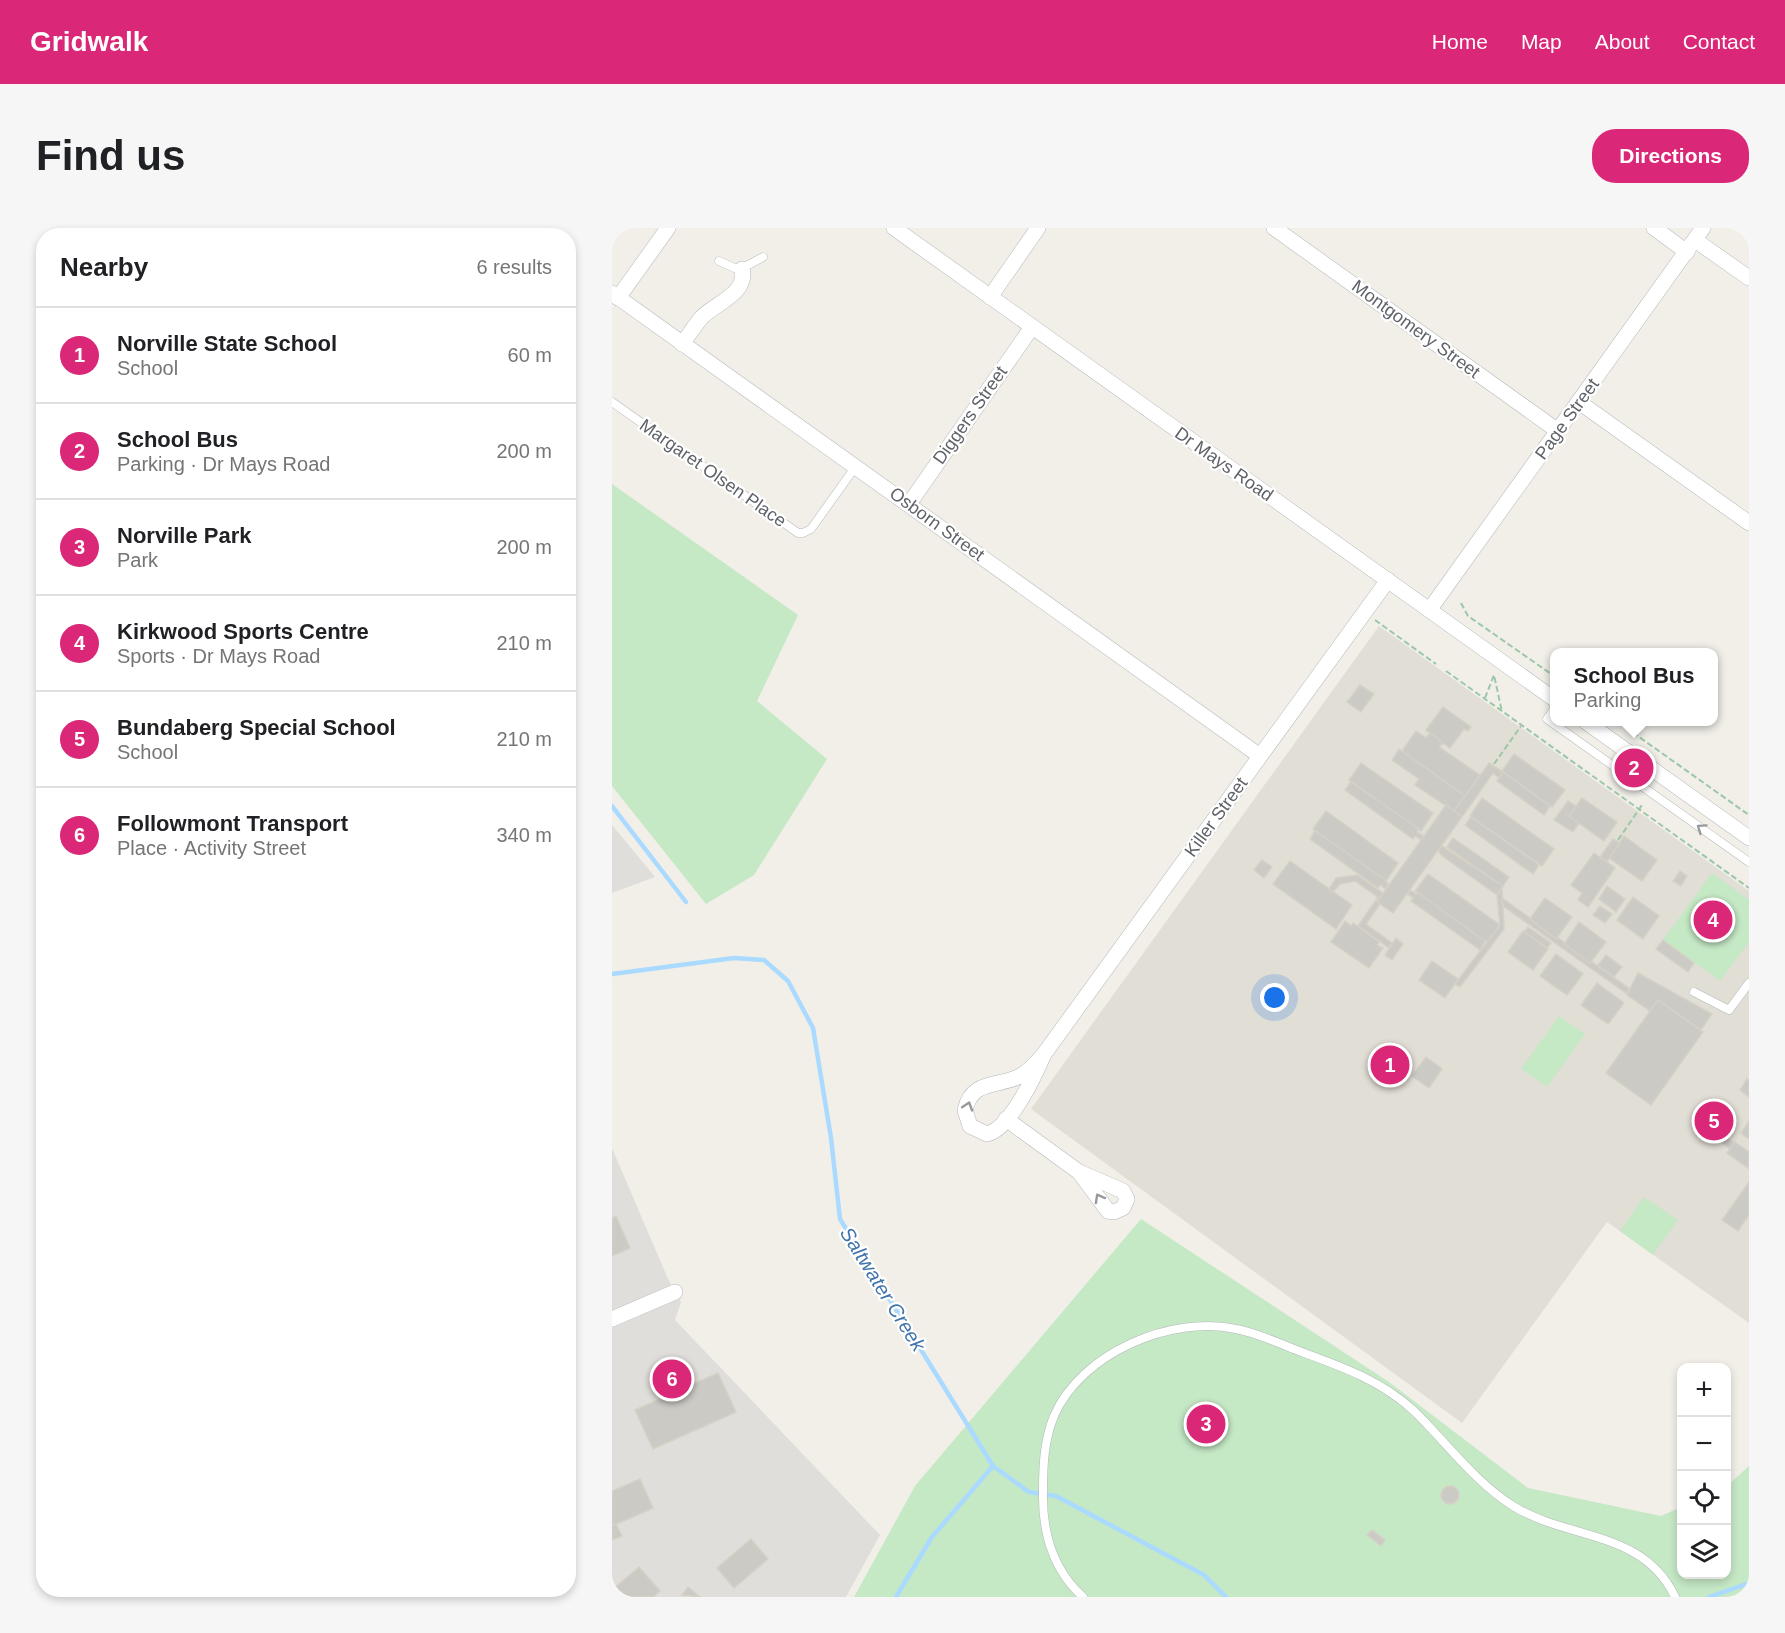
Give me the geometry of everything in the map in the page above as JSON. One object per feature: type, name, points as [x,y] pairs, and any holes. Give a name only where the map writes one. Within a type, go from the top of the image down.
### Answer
[{"type":"street","points":[[615,296],[668,228]]},
{"type":"street","name":"Dr Mays Road","points":[[894,228],[1550,696]]},
{"type":"street","points":[[990,297],[1038,228]]},
{"type":"street","name":"Montgomery Street","points":[[1274,228],[1558,431]]},
{"type":"street","points":[[1654,228],[1695,240],[1749,278]]},
{"type":"street","name":"Page Street","points":[[1430,609],[1695,240]]},
{"type":"street","points":[[682,344],[702,317],[740,286],[743,278],[742,269]]},
{"type":"street","name":"Osborn Street","points":[[615,296],[1260,756]]},
{"type":"street","name":"Diggers Street","points":[[909,504],[1032,327]]},
{"type":"street","points":[[1579,402],[1749,523]]},
{"type":"street","name":"Killer Street","points":[[1044,1054],[1388,580]]},
{"type":"street","points":[[1592,726],[1749,838]]},
{"type":"street","points":[[1044,1054],[1033,1079],[1006,1119],[993,1132],[981,1133],[966,1122],[967,1103],[982,1086],[1020,1076],[1044,1054]]},
{"type":"street","points":[[1006,1119],[1079,1172]]},
{"type":"street","points":[[612,1319],[675,1292]]},
{"type":"lane","points":[[719,261],[735,269],[742,269],[763,257]]},
{"type":"lane","name":"Margaret Olsen Place","points":[[612,402],[798,532],[803,533],[811,529],[856,466]]},
{"type":"lane","points":[[1557,726],[1749,862]]},
{"type":"lane","points":[[1694,992],[1729,1010],[1749,983]]},
{"type":"lane","points":[[1083,1597],[1066,1580],[1049,1546],[1042,1501],[1046,1446],[1053,1417],[1061,1402],[1080,1379],[1115,1354],[1145,1337],[1179,1327],[1234,1328],[1343,1367],[1384,1387],[1413,1410],[1493,1491],[1510,1504],[1541,1520],[1627,1547],[1654,1567],[1675,1596]]},
{"type":"path","points":[[1461,603],[1468,615],[1550,673]]},
{"type":"path","points":[[1371,616],[1436,664]]},
{"type":"path","points":[[1446,671],[1749,888]]},
{"type":"path","points":[[1484,699],[1494,675],[1502,712]]},
{"type":"path","points":[[1494,764],[1521,726]]},
{"type":"path","points":[[1624,726],[1749,815]]},
{"type":"path","points":[[1617,840],[1642,805]]},
{"type":"shaded area","points":[[1379,626],[1749,891],[1749,1323],[1607,1222],[1462,1423],[1031,1109]]},
{"type":"shaded area","points":[[612,825],[655,877],[612,893]]},
{"type":"shaded area","points":[[612,1148],[668,1279],[681,1302],[675,1320],[880,1535],[846,1597],[612,1597]]},
{"type":"green space","points":[[612,484],[798,615],[757,701],[827,759],[754,875],[706,904],[612,786]]},
{"type":"green space","points":[[1712,873],[1749,900],[1749,942],[1720,981],[1663,940]]},
{"type":"green space","points":[[1559,1016],[1585,1034],[1547,1087],[1521,1069]]},
{"type":"green space","points":[[1644,1197],[1678,1220],[1653,1255],[1620,1231]]},
{"type":"green space","points":[[1141,1219],[1389,1382],[1528,1488],[1661,1516],[1677,1509],[1677,1579],[1731,1579],[1731,1482],[1749,1466],[1749,1597],[854,1597],[915,1486]]},
{"type":"building","points":[[1360,685],[1374,694],[1361,712],[1347,702]]},
{"type":"building","points":[[1443,707],[1471,727],[1468,731],[1464,729],[1450,748],[1426,730]]},
{"type":"building","points":[[1416,731],[1426,738],[1430,733],[1443,743],[1439,747],[1480,775],[1465,796],[1402,751]]},
{"type":"building","points":[[1399,749],[1465,796],[1454,811],[1415,785],[1419,779],[1392,760]]},
{"type":"building","points":[[1514,754],[1565,790],[1552,807],[1502,771]]},
{"type":"building","points":[[1361,763],[1433,813],[1421,831],[1349,780]]},
{"type":"building","points":[[1489,763],[1503,772],[1499,778],[1493,773],[1462,817],[1454,811]]},
{"type":"building","points":[[1503,772],[1550,806],[1544,815],[1497,781]]},
{"type":"building","points":[[1351,782],[1419,829],[1417,832],[1424,836],[1421,840],[1415,836],[1413,839],[1345,790]]},
{"type":"building","points":[[1482,798],[1554,849],[1542,866],[1470,816]]},
{"type":"building","points":[[1582,798],[1617,822],[1604,841],[1569,816]]},
{"type":"building","points":[[1568,801],[1576,806],[1569,816],[1579,823],[1573,832],[1554,820]]},
{"type":"building","points":[[1446,805],[1462,817],[1393,913],[1377,902]]},
{"type":"building","points":[[1326,811],[1398,863],[1386,881],[1313,829]]},
{"type":"building","points":[[1471,817],[1539,865],[1533,874],[1465,825]]},
{"type":"building","points":[[1315,831],[1384,879],[1389,885],[1386,889],[1380,885],[1378,888],[1310,839]]},
{"type":"building","points":[[1624,836],[1657,860],[1642,881],[1609,858]]},
{"type":"building","points":[[1453,838],[1509,877],[1503,886],[1447,847]]},
{"type":"building","points":[[1613,839],[1620,843],[1607,862],[1600,857]]},
{"type":"building","points":[[1442,846],[1503,886],[1497,895],[1441,855],[1438,850]]},
{"type":"building","points":[[1594,853],[1615,868],[1588,907],[1578,900],[1582,893],[1571,885]]},
{"type":"building","points":[[1262,860],[1272,867],[1264,878],[1254,870]]},
{"type":"building","points":[[1290,861],[1352,905],[1336,929],[1273,884]]},
{"type":"building","points":[[1680,871],[1687,876],[1681,886],[1673,881]]},
{"type":"building","points":[[1428,874],[1500,925],[1488,943],[1415,891]]},
{"type":"building","points":[[1357,875],[1383,893],[1379,898],[1355,881],[1340,884],[1333,892],[1329,889],[1336,878]]},
{"type":"building","points":[[1607,886],[1625,899],[1616,912],[1599,899]]},
{"type":"building","points":[[1502,888],[1504,929],[1460,987],[1455,984],[1500,925],[1497,895]]},
{"type":"building","points":[[1410,890],[1418,893],[1485,941],[1480,950],[1411,901],[1414,898],[1407,894]]},
{"type":"building","points":[[1378,897],[1377,902],[1380,904],[1366,924],[1392,943],[1389,948],[1358,926]]},
{"type":"building","points":[[1633,897],[1659,916],[1643,939],[1617,920]]},
{"type":"building","points":[[1502,898],[1630,989],[1627,994],[1503,906]]},
{"type":"building","points":[[1545,898],[1572,917],[1556,939],[1530,919]]},
{"type":"building","points":[[1600,906],[1612,914],[1605,923],[1593,915]]},
{"type":"building","points":[[1345,921],[1351,926],[1353,923],[1379,942],[1377,945],[1383,948],[1369,968],[1331,942]]},
{"type":"building","points":[[1579,922],[1606,942],[1590,963],[1564,944]]},
{"type":"building","points":[[1528,927],[1551,943],[1547,948],[1524,932]]},
{"type":"building","points":[[1523,931],[1548,949],[1533,970],[1508,952]]},
{"type":"building","points":[[1396,938],[1403,944],[1392,960],[1385,955]]},
{"type":"building","points":[[1663,940],[1694,963],[1688,972],[1656,949]]},
{"type":"building","points":[[1556,954],[1583,974],[1567,995],[1540,976]]},
{"type":"building","points":[[1606,955],[1622,967],[1614,977],[1598,965]]},
{"type":"building","points":[[1432,961],[1458,979],[1445,998],[1419,980]]},
{"type":"building","points":[[1638,973],[1712,1014],[1701,1030],[1658,1000],[1650,1011],[1627,995]]},
{"type":"building","points":[[1597,983],[1624,1003],[1608,1024],[1581,1005]]},
{"type":"building","points":[[1658,1000],[1703,1032],[1651,1105],[1606,1073]]},
{"type":"building","points":[[1426,1057],[1442,1069],[1429,1088],[1412,1076]]},
{"type":"building","points":[[1747,1079],[1749,1080],[1749,1097],[1740,1090]]},
{"type":"building","points":[[1749,1121],[1749,1139],[1741,1133]]},
{"type":"building","points":[[1726,1137],[1734,1143],[1730,1149],[1722,1143]]},
{"type":"building","points":[[1735,1142],[1749,1152],[1748,1168],[1727,1153]]},
{"type":"building","points":[[1749,1182],[1749,1215],[1738,1231],[1722,1220]]},
{"type":"building","points":[[616,1216],[630,1248],[612,1256],[612,1218]]},
{"type":"building","points":[[672,1358],[675,1364],[660,1370],[657,1365]]},
{"type":"building","points":[[678,1362],[688,1386],[666,1396],[656,1372]]},
{"type":"building","points":[[718,1373],[736,1412],[653,1449],[635,1410]]},
{"type":"building","points":[[640,1479],[653,1508],[612,1526],[612,1491]]},
{"type":"building","points":[[1446,1486],[1454,1486],[1459,1491],[1457,1502],[1446,1504],[1441,1499],[1441,1491]]},
{"type":"building","points":[[616,1524],[622,1536],[612,1540],[612,1526]]},
{"type":"building","points":[[1372,1530],[1385,1540],[1381,1546],[1367,1535]]},
{"type":"building","points":[[751,1539],[768,1559],[734,1588],[717,1568]]},
{"type":"building","points":[[639,1567],[660,1591],[653,1597],[612,1597],[612,1590]]},
{"type":"building","points":[[688,1587],[700,1597],[682,1595]]},
{"type":"waterway","points":[[612,806],[686,902]]},
{"type":"waterway","name":"Saltwater Creek","points":[[612,974],[734,958],[764,960],[788,981],[813,1028],[831,1138],[840,1219],[993,1466],[1029,1492],[1056,1496],[1204,1575],[1226,1597]]},
{"type":"waterway","points":[[896,1597],[932,1537],[993,1466]]},
{"type":"waterway","name":"Saltwater Creek","points":[[1709,1597],[1749,1583]]},
{"type":"place","name":"School Bus","points":[[1634,768]]},
{"type":"place","name":"Kirkwood Sports Centre","points":[[1713,920]]},
{"type":"place","name":"Norville State School","points":[[1390,1065]]},
{"type":"place","name":"Bundaberg Special School","points":[[1714,1121]]},
{"type":"place","name":"Followmont Transport","points":[[672,1379]]},
{"type":"place","name":"Norville Park","points":[[1206,1424]]}]
